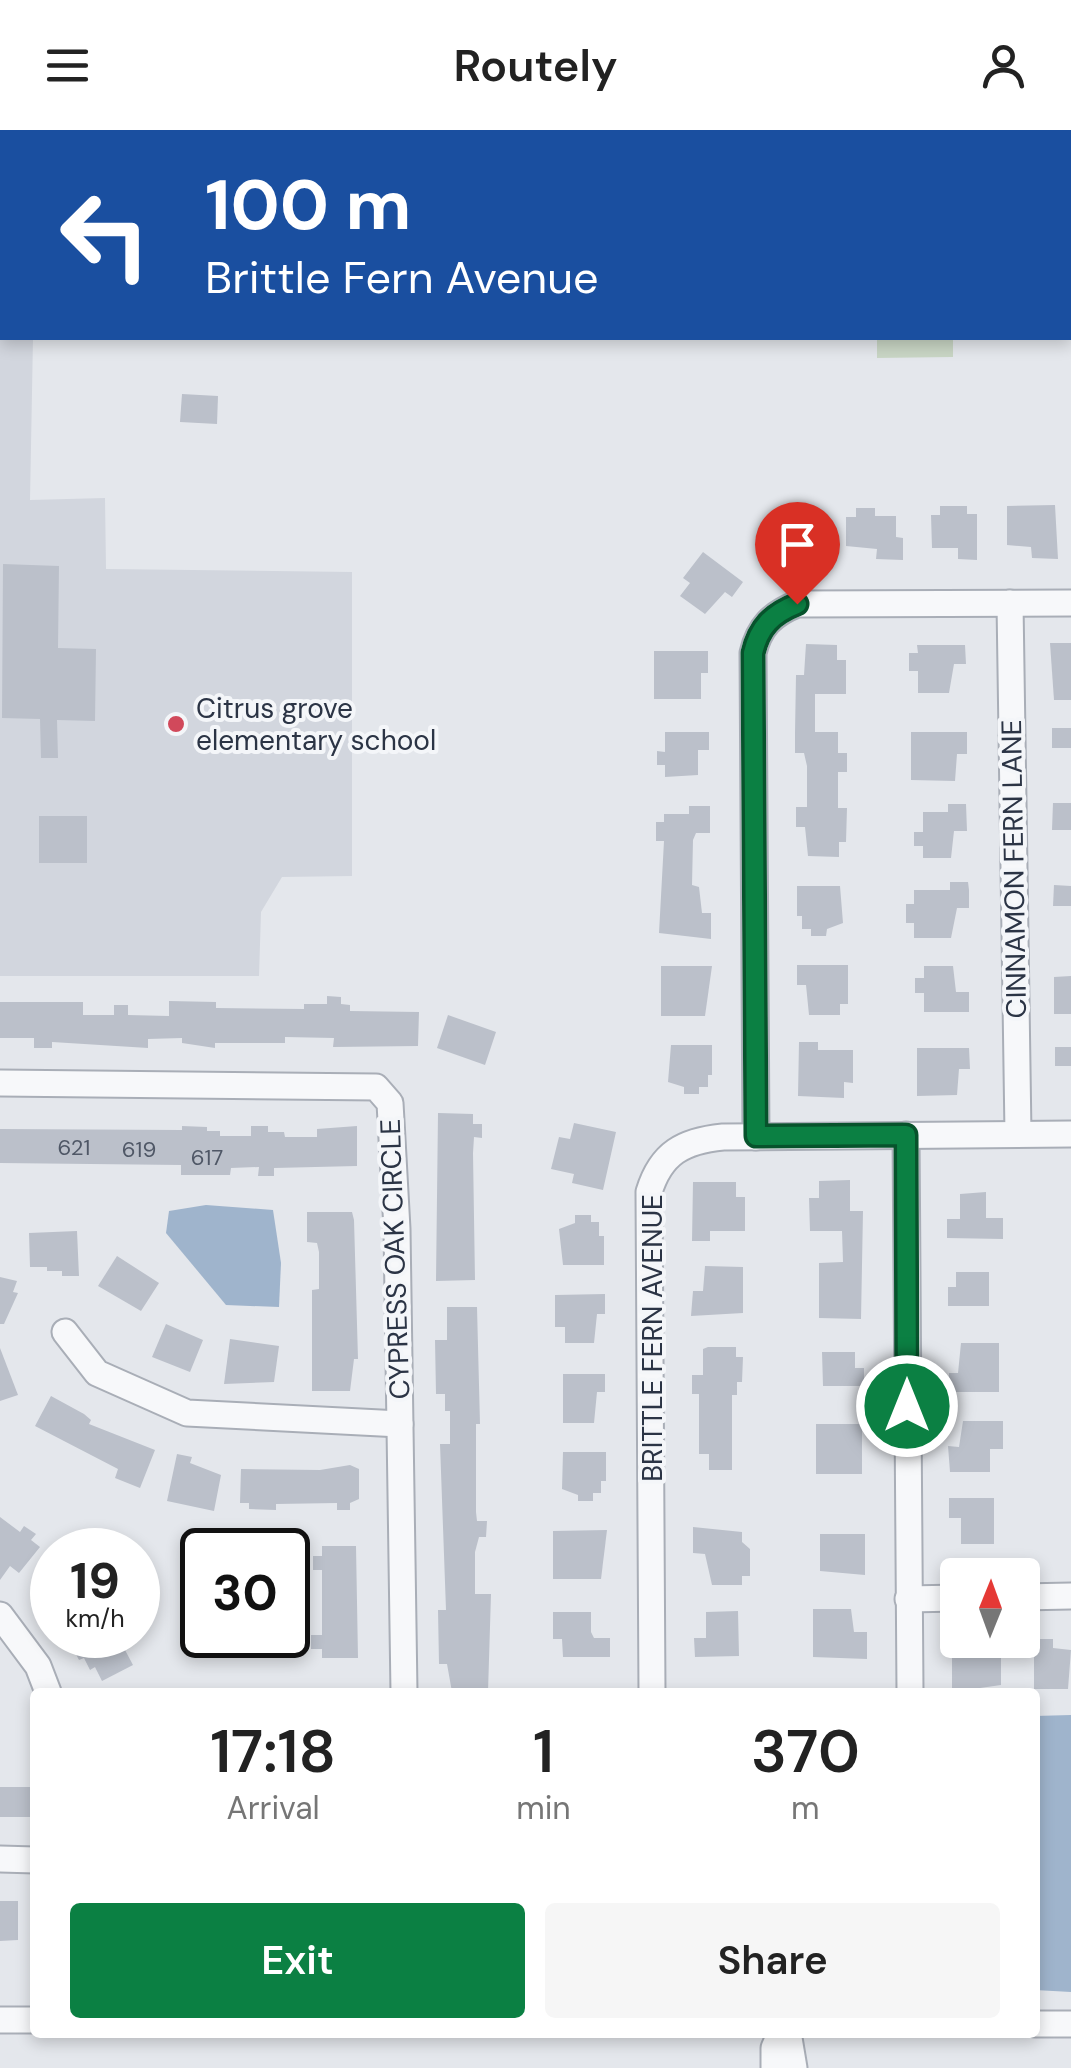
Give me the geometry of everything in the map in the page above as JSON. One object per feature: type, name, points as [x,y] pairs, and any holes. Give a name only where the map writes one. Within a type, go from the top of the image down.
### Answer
[{"type":"street","points":[[756,1136],[753,653],[757,635],[781,610],[797,604],[1071,603]]},
{"type":"street","name":"CINNAMON FERN LANE","points":[[1010,604],[1018,1134]]},
{"type":"street","name":"CYPRESS OAK CIRCLE","points":[[0,1083],[376,1087],[390,1102],[394,1121],[404,1688]]},
{"type":"street","name":"BRITTLE FERN AVENUE","points":[[652,1688],[649,1192],[656,1169],[674,1149],[693,1140],[1071,1134]]},
{"type":"street","points":[[906,1135],[910,1688]]},
{"type":"street","points":[[64,1332],[97,1373],[187,1413],[400,1424]]},
{"type":"street","points":[[1040,1597],[1071,1596]]},
{"type":"street","points":[[908,1599],[940,1598]]},
{"type":"street","points":[[0,1615],[38,1666],[46,1688]]},
{"type":"street","points":[[0,1860],[30,1860]]},
{"type":"street","points":[[0,2020],[30,2020]]},
{"type":"street","points":[[1040,2024],[1071,2024]]},
{"type":"street","points":[[774,2068],[774,2048],[780,2038]]},
{"type":"street","points":[[786,2038],[794,2068]]},
{"type":"shaded area","name":"Citrus grove elementary school","points":[[0,340],[33,340],[30,500],[105,498],[106,569],[352,572],[352,876],[282,877],[261,912],[259,976],[0,976]]},
{"type":"green space","points":[[877,340],[953,340],[953,357],[877,358]]},
{"type":"water","points":[[206,1205],[273,1210],[281,1263],[279,1307],[226,1305],[166,1233],[169,1211]]},
{"type":"water","points":[[1071,1715],[1071,1992],[1040,1990],[1040,1716]]},
{"type":"building","points":[[182,394],[218,396],[217,424],[180,422]]},
{"type":"building","points":[[1055,505],[1058,559],[1032,558],[1031,547],[1007,545],[1007,506]]},
{"type":"building","points":[[940,506],[967,506],[967,514],[977,514],[977,560],[958,559],[958,548],[932,548],[931,515],[940,515]]},
{"type":"building","points":[[856,508],[875,508],[875,516],[896,516],[896,537],[903,538],[903,560],[876,559],[877,549],[846,546],[846,517],[856,517]]},
{"type":"building","points":[[784,511],[818,511],[818,560],[799,560],[799,552],[768,549],[768,519],[784,519]]},
{"type":"building","points":[[703,552],[743,582],[732,597],[725,592],[705,614],[680,596],[690,583],[683,578]]},
{"type":"building","points":[[3,564],[59,566],[58,648],[96,649],[95,721],[57,720],[58,758],[41,758],[40,719],[2,718]]},
{"type":"building","points":[[1050,643],[1071,643],[1071,700],[1054,700]]},
{"type":"building","points":[[806,644],[837,645],[837,660],[846,660],[846,694],[815,694],[815,732],[838,732],[838,753],[847,753],[847,772],[838,772],[838,808],[847,808],[846,842],[839,842],[839,857],[808,856],[805,827],[796,827],[796,807],[807,807],[807,766],[804,753],[795,753],[796,675],[804,675]]},
{"type":"building","points":[[917,645],[965,645],[966,664],[954,664],[949,693],[918,693],[918,671],[909,671],[909,653],[918,653]]},
{"type":"building","points":[[654,651],[708,651],[708,673],[701,673],[701,699],[654,699]]},
{"type":"building","points":[[1052,728],[1071,728],[1071,748],[1052,748]]},
{"type":"building","points":[[665,732],[709,732],[709,750],[698,750],[698,775],[665,777],[665,765],[657,765],[657,751],[665,752]]},
{"type":"building","points":[[911,732],[967,732],[967,754],[957,754],[955,781],[911,780]]},
{"type":"building","points":[[1053,803],[1071,803],[1071,830],[1052,830]]},
{"type":"building","points":[[948,804],[966,804],[967,831],[954,831],[951,858],[923,858],[923,846],[914,846],[914,832],[923,832],[923,812],[948,812]]},
{"type":"building","points":[[689,806],[710,806],[710,833],[696,833],[693,840],[692,885],[699,887],[702,913],[711,913],[711,939],[659,933],[664,841],[656,841],[656,822],[664,822],[664,814],[689,814]]},
{"type":"building","points":[[39,816],[87,816],[87,863],[39,863]]},
{"type":"building","points":[[950,882],[968,882],[969,890],[969,908],[957,908],[951,938],[914,938],[914,923],[906,923],[906,904],[914,904],[914,890],[950,890]]},
{"type":"building","points":[[1054,885],[1071,886],[1071,906],[1053,906]]},
{"type":"building","points":[[797,886],[840,886],[843,923],[827,929],[826,936],[811,936],[811,929],[802,929],[802,916],[797,916]]},
{"type":"building","points":[[797,965],[848,965],[848,1004],[840,1004],[840,1015],[809,1015],[806,985],[797,985]]},
{"type":"building","points":[[661,966],[712,966],[705,1016],[661,1016]]},
{"type":"building","points":[[924,966],[953,966],[956,992],[969,992],[969,1012],[924,1012],[924,993],[915,993],[915,978],[924,978]]},
{"type":"building","points":[[1071,976],[1071,1014],[1054,1014],[1054,977]]},
{"type":"building","points":[[327,996],[341,997],[341,1004],[350,1005],[350,1011],[419,1012],[418,1046],[333,1047],[334,1038],[285,1037],[285,1043],[215,1043],[215,1048],[182,1043],[182,1038],[148,1039],[148,1048],[52,1042],[52,1048],[34,1048],[34,1038],[0,1038],[0,1002],[83,1002],[83,1015],[114,1015],[114,1005],[128,1005],[128,1015],[169,1016],[169,1001],[216,1002],[216,1008],[304,1009],[304,1004],[327,1004]]},
{"type":"building","points":[[448,1015],[496,1032],[485,1065],[437,1048]]},
{"type":"building","points":[[799,1042],[818,1042],[818,1050],[853,1050],[853,1083],[844,1082],[844,1098],[798,1096]]},
{"type":"building","points":[[671,1045],[712,1045],[712,1075],[708,1075],[708,1087],[699,1087],[699,1094],[684,1094],[684,1087],[668,1082]]},
{"type":"building","points":[[1055,1047],[1071,1047],[1071,1066],[1055,1066]]},
{"type":"building","points":[[917,1048],[969,1048],[970,1069],[959,1069],[957,1095],[917,1096]]},
{"type":"building","points":[[438,1113],[473,1114],[473,1124],[482,1124],[482,1138],[474,1137],[473,1153],[475,1280],[436,1281]]},
{"type":"building","points":[[574,1123],[616,1132],[603,1190],[572,1183],[574,1174],[551,1169],[559,1137],[570,1139]]},
{"type":"building","points":[[182,1126],[207,1127],[207,1131],[220,1131],[220,1136],[251,1136],[251,1126],[268,1126],[268,1132],[284,1132],[285,1137],[317,1137],[317,1129],[357,1126],[357,1166],[274,1168],[274,1176],[258,1176],[259,1167],[231,1168],[230,1175],[181,1175],[181,1165],[0,1163],[0,1129],[182,1130]]},
{"type":"building","points":[[850,1180],[850,1211],[863,1211],[861,1319],[819,1318],[819,1263],[843,1262],[842,1231],[810,1231],[809,1198],[819,1198],[819,1181]]},
{"type":"building","points":[[693,1182],[736,1182],[736,1197],[745,1197],[745,1231],[710,1231],[710,1241],[692,1241]]},
{"type":"building","points":[[986,1192],[986,1218],[1003,1218],[1003,1239],[947,1238],[947,1219],[960,1219],[960,1194]]},
{"type":"building","points":[[307,1212],[352,1212],[354,1220],[358,1359],[354,1359],[350,1391],[312,1391],[312,1290],[319,1289],[319,1252],[317,1243],[307,1242]]},
{"type":"building","points":[[575,1215],[591,1215],[591,1222],[599,1222],[599,1236],[604,1236],[604,1265],[563,1265],[559,1229],[575,1223]]},
{"type":"building","points":[[77,1231],[79,1276],[62,1276],[62,1271],[47,1271],[47,1267],[30,1267],[29,1233]]},
{"type":"building","points":[[117,1256],[159,1283],[141,1311],[98,1286]]},
{"type":"building","points":[[705,1266],[743,1267],[743,1313],[691,1316],[693,1291],[703,1291]]},
{"type":"building","points":[[956,1272],[989,1272],[989,1306],[948,1306],[948,1287],[956,1287]]},
{"type":"building","points":[[0,1277],[17,1281],[13,1292],[18,1293],[4,1324],[0,1324]]},
{"type":"building","points":[[605,1294],[605,1314],[597,1314],[594,1343],[565,1343],[565,1327],[555,1327],[555,1295]]},
{"type":"building","points":[[447,1307],[477,1307],[480,1424],[476,1424],[476,1512],[477,1521],[487,1521],[486,1537],[479,1537],[475,1552],[475,1594],[491,1594],[488,1688],[451,1688],[447,1664],[439,1664],[438,1610],[446,1610],[440,1444],[450,1444],[450,1411],[445,1411],[445,1394],[436,1394],[435,1340],[447,1340]]},
{"type":"building","points":[[166,1324],[203,1340],[190,1372],[152,1357]]},
{"type":"building","points":[[230,1339],[279,1346],[274,1382],[224,1384]]},
{"type":"building","points":[[961,1343],[999,1343],[999,1392],[949,1392],[949,1373],[958,1373]]},
{"type":"building","points":[[736,1347],[736,1357],[743,1357],[742,1382],[737,1382],[737,1395],[732,1395],[732,1470],[709,1470],[709,1454],[699,1454],[699,1394],[692,1394],[692,1375],[703,1375],[703,1349]]},
{"type":"building","points":[[0,1348],[18,1395],[0,1401]]},
{"type":"building","points":[[822,1352],[855,1352],[855,1368],[864,1368],[864,1386],[823,1386]]},
{"type":"building","points":[[563,1374],[605,1374],[605,1392],[597,1392],[594,1423],[563,1423]]},
{"type":"building","points":[[51,1396],[84,1414],[91,1420],[89,1424],[155,1450],[140,1488],[115,1478],[118,1469],[35,1426]]},
{"type":"building","points":[[963,1421],[1003,1421],[1003,1449],[990,1449],[990,1472],[950,1472],[948,1446],[959,1447]]},
{"type":"building","points":[[816,1424],[862,1424],[862,1474],[816,1474]]},
{"type":"building","points":[[563,1452],[606,1452],[606,1481],[601,1481],[601,1493],[593,1493],[593,1501],[578,1501],[578,1495],[562,1489]]},
{"type":"building","points":[[177,1454],[192,1457],[190,1463],[221,1475],[214,1511],[167,1501]]},
{"type":"building","points":[[350,1465],[359,1469],[359,1499],[350,1503],[350,1510],[337,1510],[337,1503],[276,1504],[276,1510],[249,1509],[249,1503],[240,1503],[241,1469],[320,1470]]},
{"type":"building","points":[[949,1498],[994,1498],[994,1544],[961,1544],[961,1518],[949,1518]]},
{"type":"building","points":[[0,1517],[20,1532],[24,1526],[30,1530],[30,1559],[19,1573],[10,1566],[0,1580]]},
{"type":"building","points":[[693,1527],[742,1532],[742,1542],[750,1549],[750,1576],[742,1576],[742,1585],[712,1585],[705,1554],[693,1553]]},
{"type":"building","points":[[607,1530],[601,1579],[553,1579],[553,1531]]},
{"type":"building","points":[[820,1534],[865,1534],[865,1575],[820,1571]]},
{"type":"building","points":[[322,1546],[356,1546],[358,1658],[322,1658],[322,1649],[311,1649],[311,1635],[322,1635],[322,1570],[313,1570],[313,1556],[322,1556]]},
{"type":"building","points":[[813,1609],[851,1609],[854,1632],[867,1632],[867,1659],[813,1657]]},
{"type":"building","points":[[738,1611],[739,1656],[695,1657],[694,1638],[706,1638],[706,1612]]},
{"type":"building","points":[[553,1612],[591,1612],[591,1632],[594,1638],[610,1638],[610,1657],[563,1657],[562,1639],[553,1639]]},
{"type":"building","points":[[1040,1639],[1053,1639],[1053,1648],[1071,1650],[1068,1689],[1034,1688],[1034,1658],[1040,1658]]},
{"type":"building","points":[[84,1658],[129,1658],[133,1665],[102,1681],[95,1667],[90,1670]]},
{"type":"building","points":[[952,1658],[1001,1658],[1001,1685],[952,1688]]},
{"type":"building","points":[[0,1787],[30,1787],[30,1817],[0,1817]]},
{"type":"building","points":[[0,1901],[18,1901],[18,1940],[0,1941]]},
{"type":"place","name":"Citrus grove elementary school","points":[[176,724]]},
{"type":"route","points":[[797,604],[768,621],[757,635],[753,653],[756,1136],[906,1135],[907,1406]]}]
